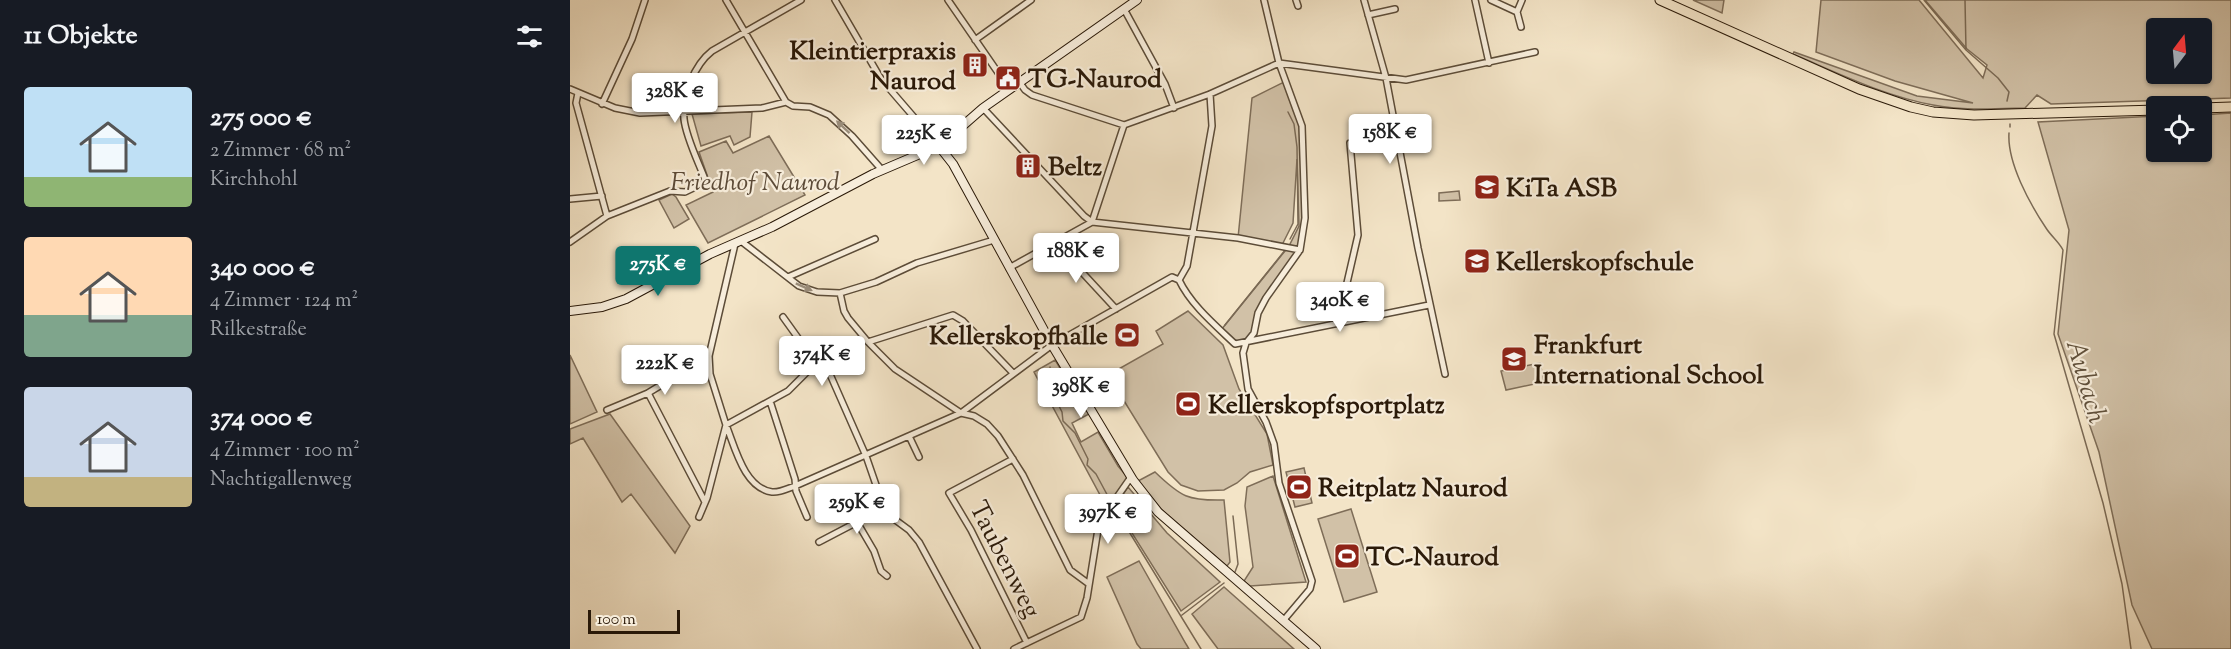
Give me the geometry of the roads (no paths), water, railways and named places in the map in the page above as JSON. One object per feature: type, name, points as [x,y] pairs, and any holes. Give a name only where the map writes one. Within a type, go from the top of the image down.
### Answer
[{"type":"main road","points":[[1660,0],[1859,89],[1911,108],[1974,116],[2146,110]]},
{"type":"main road","points":[[2212,108],[2231,107]]},
{"type":"street","points":[[602,104],[632,39],[645,0]]},
{"type":"street","points":[[726,0],[786,102],[794,106],[810,107],[829,115],[860,144],[882,170]]},
{"type":"street","points":[[570,242],[607,216],[670,191],[685,192],[706,182],[686,128],[684,112],[690,82],[699,64],[712,51],[801,0]]},
{"type":"street","points":[[835,0],[881,79],[953,164],[1052,345],[1131,477],[1158,512],[1316,649]]},
{"type":"street","points":[[948,0],[1010,90]]},
{"type":"street","points":[[975,40],[1031,0]]},
{"type":"street","points":[[570,311],[602,307],[626,299],[882,170],[938,145],[983,108],[1137,0]]},
{"type":"street","points":[[1264,0],[1279,63],[1302,126],[1305,218],[1300,250],[1266,298],[1258,313],[1254,333],[1246,343],[1243,353],[1248,389],[1266,422],[1274,444],[1279,483],[1312,581],[1310,589],[1283,621]]},
{"type":"street","points":[[1364,0],[1386,78],[1429,305],[1445,374]]},
{"type":"street","points":[[1475,0],[1489,63]]},
{"type":"street","points":[[1491,0],[1517,12]]},
{"type":"street","points":[[1521,27],[1517,12],[1522,0]]},
{"type":"street","points":[[1125,9],[1165,84],[1174,108]]},
{"type":"street","points":[[1368,15],[1395,9]]},
{"type":"street","points":[[1020,83],[1024,90],[1032,95],[1124,125],[1210,94],[1279,63],[1406,80],[1535,52]]},
{"type":"street","points":[[570,89],[602,104],[640,113],[762,108],[786,102]]},
{"type":"street","points":[[578,93],[576,103],[607,216]]},
{"type":"street","points":[[1179,280],[1187,266],[1212,126],[1210,94]]},
{"type":"street","points":[[983,108],[1092,222],[1238,238],[1300,250]]},
{"type":"street","points":[[1009,268],[1092,222],[1124,125]]},
{"type":"street","points":[[1338,322],[1358,235],[1350,143],[1397,138]]},
{"type":"street","points":[[570,199],[602,196]]},
{"type":"street","points":[[788,278],[875,240]]},
{"type":"street","points":[[738,242],[799,286],[817,292],[840,293],[876,282],[917,262],[994,240]]},
{"type":"street","points":[[738,242],[709,356],[710,374],[726,425],[748,477],[759,488],[774,492],[795,486],[961,413],[1052,345],[1172,277],[1179,280],[1206,316],[1235,344],[1429,305]]},
{"type":"street","points":[[1054,243],[1116,309]]},
{"type":"street","points":[[840,293],[844,311],[868,342],[895,369],[961,413],[974,416],[987,424],[998,436],[1013,459],[1070,570],[1089,584]]},
{"type":"street","points":[[868,342],[953,315],[963,321],[1013,373]]},
{"type":"street","points":[[783,317],[816,363],[829,372],[866,456],[884,508],[920,542],[977,649]]},
{"type":"street","points":[[607,410],[648,393],[709,356]]},
{"type":"street","points":[[699,518],[726,425],[788,391],[816,363]]},
{"type":"street","points":[[648,393],[705,502]]},
{"type":"street","points":[[770,401],[796,491],[807,517]]},
{"type":"street","points":[[909,436],[919,457]]},
{"type":"street","name":"Taubenweg","points":[[1013,459],[950,493],[1027,643]]},
{"type":"street","points":[[1014,649],[1081,617],[1099,523],[1131,477]]},
{"type":"street","points":[[819,542],[884,508]]},
{"type":"street","points":[[857,522],[874,551],[881,572],[887,576]]},
{"type":"waterway","name":"Aubach","points":[[1924,0],[1966,50]]},
{"type":"waterway","name":"Aubach","points":[[1965,0],[1966,50],[1998,78],[2009,92],[2007,101]]},
{"type":"waterway","points":[[1288,112],[1294,124],[1297,147],[1298,224],[1290,239]]},
{"type":"waterway","name":"Aubach","points":[[2009,133],[2009,145],[2021,183],[2048,231],[2063,250],[2054,334],[2103,503],[2122,584],[2131,649]]},
{"type":"waterway","points":[[1225,325],[1286,249]]},
{"type":"waterway","points":[[1050,367],[1051,390],[1062,412],[1063,421],[1075,433],[1088,459],[1087,465],[1096,474],[1110,500]]},
{"type":"waterway","points":[[1117,512],[1201,649]]},
{"type":"waterway","points":[[1233,516],[1238,564],[1235,572]]},
{"type":"waterway","points":[[1182,615],[1224,583]]},
{"type":"place","name":"Kleintierpraxis Naurod","points":[[975,65]]},
{"type":"place","name":"TG-Naurod","points":[[1008,78]]},
{"type":"place","name":"Beltz","points":[[1028,166]]},
{"type":"place","name":"KiTa ASB","points":[[1487,187]]},
{"type":"place","name":"Kellerskopfschule","points":[[1477,261]]},
{"type":"place","name":"Kellerskopfhalle","points":[[1127,335]]},
{"type":"place","name":"Frankfurt International School","points":[[1514,359]]},
{"type":"place","name":"Kellerskopfsportplatz","points":[[1188,404]]},
{"type":"place","name":"Reitplatz Naurod","points":[[1299,487]]},
{"type":"place","name":"TC-Naurod","points":[[1347,556]]},
{"type":"park label","name":"Friedhof Naurod","points":[[755,181]]}]
